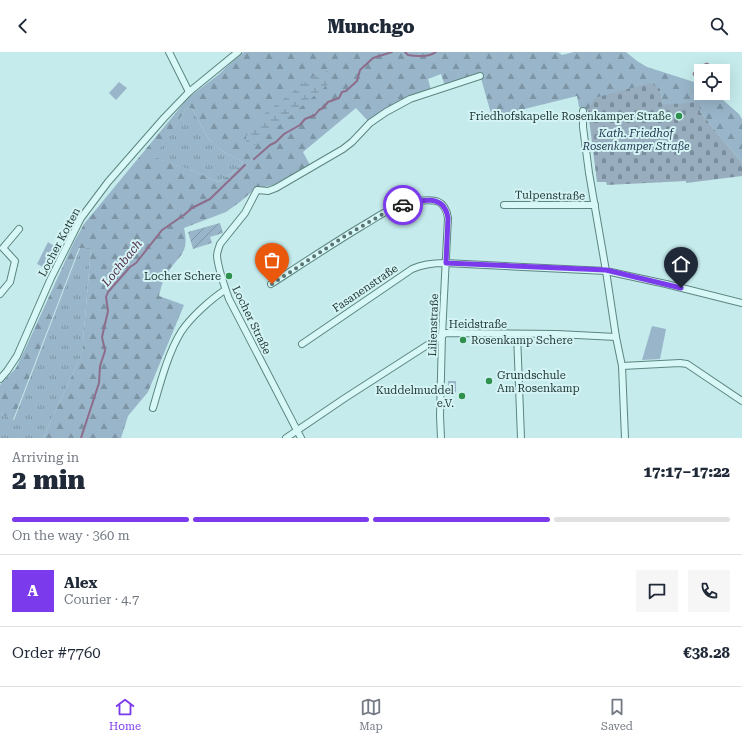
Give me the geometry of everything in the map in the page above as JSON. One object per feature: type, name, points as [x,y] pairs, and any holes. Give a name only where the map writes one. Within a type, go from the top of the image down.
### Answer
[{"type":"street","points":[[169,52],[189,92]]},
{"type":"street","name":"Locher Kotten","points":[[0,379],[17,356],[51,278],[81,218],[108,182],[164,118],[189,92],[238,52]]},
{"type":"street","name":"Locher Straße","points":[[301,438],[229,299],[218,260],[218,249],[220,244],[245,213],[257,190],[268,191],[286,183],[343,149],[352,142],[370,123],[386,112],[410,99],[480,76]]},
{"type":"street","points":[[583,111],[584,135],[589,173],[622,366],[625,438]]},
{"type":"street","name":"Lilienstraße","points":[[272,284],[345,236],[396,207],[409,203],[429,200],[435,200],[441,204],[447,212],[448,218],[442,335],[440,416],[441,438]]},
{"type":"street","name":"Tulpenstraße","points":[[504,204],[595,206]]},
{"type":"street","points":[[0,294],[10,282],[16,261],[3,248],[19,229]]},
{"type":"street","name":"Fasanenstraße","points":[[302,344],[412,269],[422,265],[446,263],[606,270],[742,303]]},
{"type":"street","points":[[153,408],[167,364],[181,332],[216,296],[226,290]]},
{"type":"street","name":"Heidstraße","points":[[286,438],[442,335],[449,332],[557,334],[616,337]]},
{"type":"street","points":[[517,334],[521,438]]},
{"type":"street","points":[[622,366],[684,363],[742,401]]},
{"type":"green space","points":[[244,52],[558,52],[562,55],[574,52],[626,52],[647,67],[694,82],[694,100],[723,100],[739,114],[742,119],[742,163],[700,112],[663,105],[660,89],[595,98],[588,111],[579,107],[577,96],[492,117],[480,75],[445,86],[441,74],[428,79],[431,90],[409,97],[386,108],[368,121],[356,108],[303,152],[310,165],[284,181],[255,189],[226,212],[184,228],[184,249],[165,277],[159,296],[184,305],[148,392],[128,416],[121,438],[43,438],[82,354],[91,248],[79,248],[13,420],[0,413],[0,385],[16,368],[73,244],[84,224],[188,98],[218,75]],"holes":[[[192,108],[208,138],[222,151],[243,162],[231,174],[218,182],[201,174],[154,157],[186,109]]]},
{"type":"green space","points":[[327,71],[331,73],[333,80],[259,142],[252,147],[246,144],[246,136],[264,114],[312,77]]},
{"type":"green space","points":[[119,82],[127,88],[116,100],[109,93]]},
{"type":"green space","name":"Kath. Friedhof Rosenkamper Straße","points":[[651,83],[660,89],[663,105],[699,102],[700,112],[742,163],[742,176],[686,183],[686,181],[607,185],[606,182],[597,182],[588,111],[594,98]]},
{"type":"green space","points":[[192,108],[208,138],[222,151],[243,162],[231,174],[218,182],[201,174],[153,157],[186,109]]},
{"type":"green space","points":[[220,223],[223,233],[210,237],[212,243],[193,249],[188,232]]},
{"type":"green space","points":[[48,242],[54,246],[43,267],[37,264]]},
{"type":"green space","points":[[80,248],[91,248],[82,354],[43,438],[0,438],[0,413],[14,420]]},
{"type":"green space","points":[[652,326],[666,329],[660,359],[642,360]]},
{"type":"green space","points":[[448,381],[456,381],[456,393],[449,393]]},
{"type":"waterway","name":"Lochbach","points":[[254,159],[284,134],[300,125],[305,119],[315,115],[328,102],[339,98],[342,92],[346,91],[357,81],[360,70],[373,58],[392,52]]},
{"type":"waterway","name":"Lochbach","points":[[405,52],[408,55],[422,56],[436,52]]},
{"type":"waterway","name":"Lochbach","points":[[81,438],[99,383],[100,366],[105,351],[102,337],[108,311],[106,297],[108,292],[130,267],[136,263],[162,230],[192,208],[210,199],[245,165]]},
{"type":"way so far","points":[[272,284],[345,236],[390,210],[403,205]]},
{"type":"place","name":"Friedhofskapelle Rosenkamper Straße","points":[[679,116]]},
{"type":"place","name":"Locher Schere","points":[[229,276]]},
{"type":"place","name":"Rosenkamp Schere","points":[[463,340]]},
{"type":"place","name":"Grundschule Am Rosenkamp","points":[[489,381]]},
{"type":"place","name":"Kuddelmuddel e.V.","points":[[462,396]]},
{"type":"route","points":[[403,205],[435,200],[443,206],[447,212],[448,218],[446,263],[606,270],[681,288]]}]
